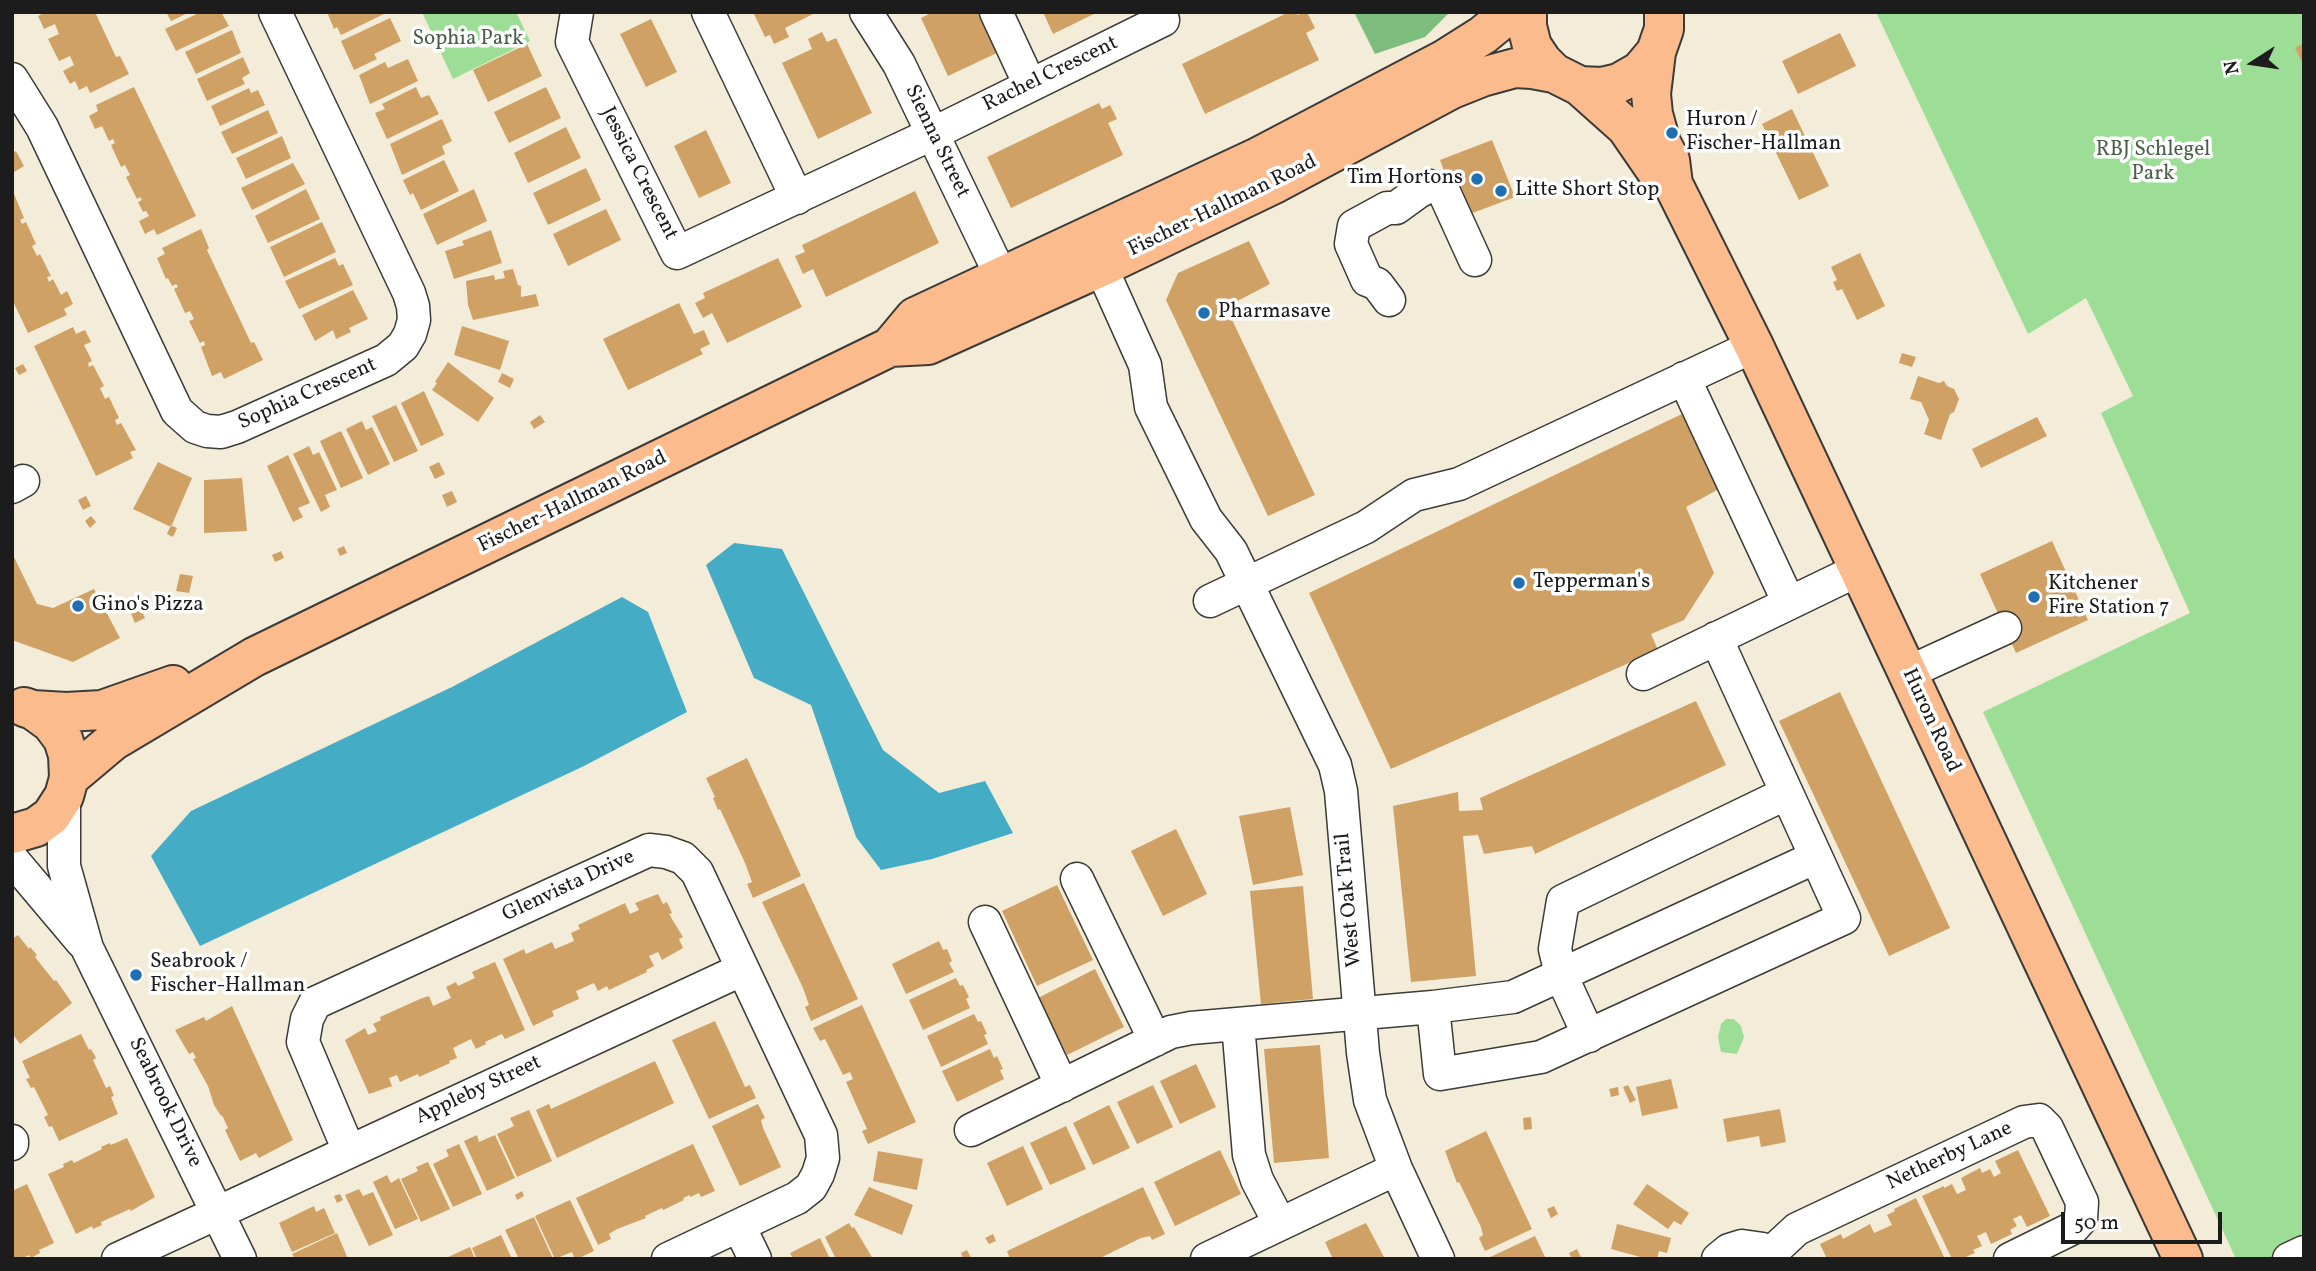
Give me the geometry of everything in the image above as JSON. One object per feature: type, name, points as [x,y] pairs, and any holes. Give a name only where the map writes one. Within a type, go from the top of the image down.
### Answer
[{"type":"main road","name":"Fischer-Hallman Road","points":[[890,347],[915,317],[1256,158],[1445,60],[1483,35],[1511,12]]},
{"type":"main road","name":"Huron Road","points":[[1527,12],[1532,46],[1542,61],[1626,127],[1655,169],[1673,184]]},
{"type":"main road","name":"Fischer-Hallman Road","points":[[12,834],[36,827],[51,816],[67,787],[113,741],[254,657],[890,347],[928,345],[1101,267],[1276,183],[1452,89],[1482,76],[1515,68],[1532,69],[1602,87],[1619,83],[1640,71],[1669,26]]},
{"type":"main road","name":"Huron Road","points":[[1669,26],[1651,94],[1656,127],[1670,160],[1673,184],[1754,346],[2183,1259]]},
{"type":"main road","points":[[1101,267],[1112,247],[1141,233],[1149,209]]},
{"type":"main road","name":"Fischer-Hallman Road","points":[[18,705],[66,712],[102,710],[254,657]]},
{"type":"main road","points":[[18,705],[51,723],[63,739],[68,755],[67,787]]},
{"type":"street","name":"Sophia Crescent","points":[[12,79],[42,127],[177,411],[195,426],[207,431],[221,432],[386,360],[403,346],[414,320],[409,293],[275,12]]},
{"type":"street","name":"Jessica Crescent","points":[[578,12],[572,42],[677,253],[932,134]]},
{"type":"street","points":[[708,12],[797,198]]},
{"type":"street","name":"Sienna Street","points":[[866,12],[899,64],[1001,276]]},
{"type":"street","points":[[996,12],[1030,85]]},
{"type":"street","name":"Rachel Crescent","points":[[932,134],[1163,19],[1160,12]]},
{"type":"street","points":[[1383,292],[1380,274],[1368,241],[1375,232],[1392,222],[1396,208],[1430,186],[1443,190],[1475,260]]},
{"type":"street","name":"West Oak Trail","points":[[1101,267],[1145,365],[1167,388],[1227,514],[1231,551],[1335,765],[1341,791],[1370,1100],[1396,1168],[1438,1259]]},
{"type":"street","points":[[1210,601],[1366,527],[1414,495],[1459,484],[1754,346]]},
{"type":"street","points":[[1684,379],[1789,603]]},
{"type":"street","points":[[1643,674],[1858,570]]},
{"type":"street","points":[[1907,673],[2004,628]]},
{"type":"street","points":[[1433,1007],[1440,1074],[1541,1057],[1844,919],[1716,638]]},
{"type":"street","name":"Seabrook Drive","points":[[67,787],[64,866],[88,948],[240,1259]]},
{"type":"street","points":[[1589,1036],[1561,975],[1555,949],[1563,901],[1787,793]]},
{"type":"street","name":"Glenvista Drive","points":[[349,1151],[303,1041],[307,1019],[315,1003],[649,850],[666,852],[683,858],[697,872],[821,1135],[823,1158],[811,1187],[797,1198],[668,1259]]},
{"type":"street","points":[[971,1130],[1179,1030],[1513,997],[1816,857]]},
{"type":"street","name":"Seabrook Drive","points":[[12,859],[88,948]]},
{"type":"street","points":[[1077,879],[1155,1040]]},
{"type":"street","points":[[985,922],[1062,1086]]},
{"type":"street","name":"Appleby Street","points":[[117,1259],[741,970]]},
{"type":"street","points":[[1238,1024],[1250,1155],[1257,1180],[1280,1224]]},
{"type":"street","name":"Netherby Lane","points":[[1773,1256],[1797,1229],[2024,1122],[2039,1120],[2047,1128],[2082,1202],[2081,1219],[2073,1228],[2010,1259]]},
{"type":"street","points":[[1207,1259],[1396,1168]]},
{"type":"street","points":[[739,1226],[755,1259]]},
{"type":"street","points":[[1718,1259],[1729,1250],[1742,1246],[1755,1247],[1773,1256]]},
{"type":"street","points":[[2290,1259],[2304,1252]]},
{"type":"green space","name":"Sophia Park","points":[[422,12],[516,12],[530,41],[453,79]]},
{"type":"green space","points":[[1354,12],[1450,12],[1425,37],[1375,54]]},
{"type":"green space","name":"RBJ Schlegel Park","points":[[1876,12],[2304,12],[2304,1259],[2236,1259],[1983,712],[2190,613],[2101,413],[2133,396],[2086,298],[2028,334]]},
{"type":"green space","points":[[1726,1019],[1734,1019],[1741,1026],[1744,1037],[1737,1054],[1721,1052],[1718,1037],[1721,1024]]},
{"type":"water","points":[[734,543],[782,549],[883,750],[939,793],[985,781],[1013,833],[932,859],[881,870],[856,837],[811,705],[754,678],[706,565]]},
{"type":"water","points":[[622,597],[648,612],[687,712],[584,766],[200,946],[151,856],[191,811],[452,687]]},
{"type":"building","points":[[42,12],[95,12],[116,57],[120,56],[129,74],[90,93],[87,86],[79,90],[75,81],[70,84],[63,71],[74,65],[70,56],[59,61],[48,39],[59,34],[55,24],[44,29],[38,16]]},
{"type":"building","points":[[166,12],[190,12],[171,21]]},
{"type":"building","points":[[201,12],[221,12],[229,26],[176,51],[165,29]]},
{"type":"building","points":[[327,12],[388,12],[341,35],[337,27],[334,29]]},
{"type":"building","points":[[753,12],[817,12],[785,28],[789,37],[774,44],[770,35],[765,37]]},
{"type":"building","points":[[933,12],[980,12],[999,52],[948,76],[921,18]]},
{"type":"building","points":[[1043,12],[1098,12],[1053,34]]},
{"type":"building","points":[[1289,12],[1296,12],[1297,15],[1307,12],[1315,28],[1306,33],[1319,60],[1205,114],[1182,64]]},
{"type":"building","points":[[390,18],[401,41],[374,54],[377,59],[354,70],[341,41]]},
{"type":"building","points":[[651,19],[677,72],[646,87],[620,34]]},
{"type":"building","points":[[232,30],[241,53],[196,74],[185,52]]},
{"type":"building","points":[[822,32],[827,42],[836,38],[872,113],[818,139],[782,63],[812,49],[808,39]]},
{"type":"building","points":[[1840,33],[1856,66],[1798,94],[1782,61]]},
{"type":"building","points":[[2304,43],[2304,66],[2295,48]]},
{"type":"building","points":[[527,44],[542,76],[488,102],[473,70]]},
{"type":"building","points":[[243,57],[250,73],[242,78],[245,84],[207,101],[197,79]]},
{"type":"building","points":[[408,59],[418,81],[370,104],[359,75],[385,62],[388,68]]},
{"type":"building","points":[[134,87],[196,216],[157,235],[154,229],[145,234],[139,221],[149,216],[146,211],[143,212],[138,202],[142,200],[140,197],[137,199],[126,177],[130,175],[125,165],[121,167],[111,145],[115,143],[113,139],[109,141],[102,126],[95,129],[89,116],[98,111],[96,105]]},
{"type":"building","points":[[416,87],[421,98],[429,95],[439,114],[387,139],[375,113],[385,109],[382,104]]},
{"type":"building","points":[[546,87],[561,118],[509,143],[494,112]]},
{"type":"building","points":[[249,88],[251,93],[258,90],[265,105],[220,126],[211,106]]},
{"type":"building","points":[[1099,103],[1102,109],[1110,105],[1117,119],[1108,123],[1123,155],[1011,208],[987,157]]},
{"type":"building","points":[[1792,109],[1829,186],[1799,200],[1762,124]]},
{"type":"building","points":[[268,110],[278,133],[232,154],[221,132]]},
{"type":"building","points":[[442,119],[452,141],[442,146],[445,154],[402,175],[390,144]]},
{"type":"building","points":[[566,127],[581,158],[528,183],[514,153]]},
{"type":"building","points":[[706,130],[731,183],[699,198],[674,146]]},
{"type":"building","points":[[282,136],[291,158],[246,179],[236,158]]},
{"type":"building","name":"Tim Hortons","points":[[1492,140],[1515,197],[1462,217],[1440,160]]},
{"type":"building","points":[[16,151],[24,166],[14,172],[12,153]]},
{"type":"building","points":[[444,160],[459,191],[421,210],[403,180]]},
{"type":"building","points":[[293,163],[305,184],[252,210],[241,188]]},
{"type":"building","points":[[586,168],[601,200],[548,225],[533,193]]},
{"type":"building","points":[[12,189],[24,218],[20,220],[22,224],[26,222],[36,244],[32,246],[37,256],[40,254],[51,276],[47,277],[49,282],[53,279],[61,295],[67,291],[73,304],[64,309],[67,315],[28,333],[12,299]]},
{"type":"building","points":[[306,189],[320,219],[268,243],[255,216]]},
{"type":"building","points":[[474,189],[487,221],[437,245],[423,214]]},
{"type":"building","points":[[915,191],[939,243],[826,297],[813,269],[803,274],[795,256],[805,252],[802,245]]},
{"type":"building","points":[[606,209],[621,240],[568,266],[553,234]]},
{"type":"building","points":[[322,222],[336,252],[284,277],[270,247]]},
{"type":"building","points":[[201,229],[209,248],[207,250],[251,343],[254,342],[263,360],[224,379],[221,372],[212,376],[201,347],[205,345],[204,341],[200,343],[189,321],[194,319],[190,311],[185,313],[174,289],[178,287],[176,284],[172,286],[168,278],[166,279],[157,258],[165,254],[162,248]]},
{"type":"building","points":[[491,230],[502,263],[454,279],[445,251],[464,245],[462,241]]},
{"type":"building","points":[[1249,241],[1270,284],[1226,307],[1315,495],[1268,516],[1166,300],[1178,273]]},
{"type":"building","points":[[1860,253],[1885,306],[1857,320],[1842,289],[1837,291],[1833,282],[1837,280],[1831,267]]},
{"type":"building","points":[[335,258],[339,266],[343,264],[353,285],[299,309],[285,281]]},
{"type":"building","points":[[778,258],[802,307],[727,343],[712,313],[703,318],[695,303],[705,298],[703,293]]},
{"type":"building","points":[[513,269],[518,285],[521,286],[521,297],[536,294],[539,306],[473,320],[468,305],[466,281],[494,275],[495,280],[505,278],[503,271]]},
{"type":"building","points":[[353,290],[368,319],[349,328],[351,332],[336,339],[333,330],[315,341],[302,315]]},
{"type":"building","points":[[679,303],[694,334],[704,330],[710,344],[700,349],[703,354],[628,390],[603,339]]},
{"type":"building","points":[[462,326],[509,341],[500,370],[454,355]]},
{"type":"building","points":[[73,327],[76,334],[85,330],[91,342],[84,345],[92,361],[88,363],[89,367],[93,365],[104,386],[100,388],[105,399],[109,397],[119,418],[115,420],[117,425],[121,423],[136,450],[130,452],[133,458],[96,476],[34,346]]},
{"type":"building","points":[[1902,353],[1916,357],[1912,367],[1899,363]]},
{"type":"building","points":[[448,362],[494,398],[478,422],[432,390]]},
{"type":"building","points":[[23,364],[27,371],[19,375],[15,368]]},
{"type":"building","points":[[502,373],[514,379],[510,388],[498,382]]},
{"type":"building","points":[[1918,376],[1939,383],[1944,381],[1954,389],[1959,399],[1954,412],[1950,414],[1941,440],[1924,434],[1929,420],[1921,402],[1910,399]]},
{"type":"building","points":[[424,391],[444,435],[421,446],[401,403]]},
{"type":"building","points":[[396,405],[418,451],[394,462],[372,416]]},
{"type":"building","name":"Tepperman's","points":[[1686,412],[1719,489],[1686,507],[1714,573],[1684,620],[1651,634],[1658,650],[1391,769],[1309,593]]},
{"type":"building","points":[[540,415],[545,422],[534,429],[530,422]]},
{"type":"building","points":[[2037,417],[2047,436],[1981,468],[1972,449]]},
{"type":"building","points":[[362,421],[366,430],[372,427],[390,464],[368,475],[346,429]]},
{"type":"building","points":[[341,431],[363,478],[341,488],[320,441]]},
{"type":"building","points":[[309,446],[313,455],[319,452],[337,490],[325,495],[330,507],[321,512],[293,454]]},
{"type":"building","points":[[288,455],[310,503],[298,508],[303,517],[293,522],[267,466]]},
{"type":"building","points":[[158,462],[192,478],[171,527],[133,509]]},
{"type":"building","points":[[439,462],[445,474],[435,479],[429,467]]},
{"type":"building","points":[[242,478],[247,531],[204,533],[204,480]]},
{"type":"building","points":[[452,491],[457,502],[447,507],[442,495]]},
{"type":"building","points":[[86,496],[91,506],[83,510],[78,500]]},
{"type":"building","points":[[91,516],[96,522],[90,528],[85,521]]},
{"type":"building","points":[[171,525],[177,528],[173,537],[167,534]]},
{"type":"building","name":"Kitchener Fire Station 7","points":[[2052,541],[2088,620],[2016,653],[1980,574]]},
{"type":"building","points":[[344,546],[347,553],[340,556],[337,549]]},
{"type":"building","points":[[281,551],[284,558],[275,562],[272,555]]},
{"type":"building","points":[[12,553],[37,604],[53,608],[94,589],[120,638],[73,662],[12,640]]},
{"type":"building","points":[[180,574],[193,576],[189,593],[176,591]]},
{"type":"building","points":[[139,606],[145,618],[135,623],[130,611]]},
{"type":"building","points":[[1840,692],[1950,928],[1889,956],[1779,721]]},
{"type":"building","points":[[1696,701],[1726,765],[1535,854],[1532,846],[1484,854],[1478,835],[1463,836],[1476,976],[1411,982],[1393,806],[1458,792],[1459,811],[1483,810],[1480,798]]},
{"type":"building","points":[[747,758],[801,876],[753,898],[747,884],[752,882],[745,863],[720,809],[718,810],[706,778]]},
{"type":"building","points":[[1290,807],[1303,875],[1253,885],[1239,816]]},
{"type":"building","points":[[1176,829],[1207,894],[1163,916],[1131,851]]},
{"type":"building","points":[[804,883],[858,999],[811,1021],[805,1007],[809,1005],[803,988],[762,902]]},
{"type":"building","points":[[1057,885],[1093,960],[1037,986],[1002,911]]},
{"type":"building","points":[[1303,886],[1313,999],[1261,1004],[1250,891]]},
{"type":"building","points":[[658,894],[663,904],[667,902],[672,913],[669,914],[683,937],[679,939],[683,948],[662,960],[658,952],[649,956],[654,966],[646,970],[647,972],[609,990],[607,986],[598,991],[594,983],[576,991],[579,999],[552,1011],[554,1016],[533,1026],[503,959],[524,949],[526,954],[552,942],[555,949],[574,941],[571,933],[580,929],[578,925],[625,903],[630,914],[639,910],[635,903]]},
{"type":"building","points":[[18,935],[37,955],[35,957],[72,1003],[20,1044],[12,1033],[12,939]]},
{"type":"building","points":[[939,941],[943,950],[947,949],[952,961],[949,963],[954,972],[906,994],[892,964]]},
{"type":"building","points":[[495,962],[525,1030],[505,1039],[502,1034],[476,1049],[471,1039],[453,1048],[457,1058],[449,1061],[450,1063],[400,1082],[397,1075],[389,1078],[392,1086],[369,1094],[345,1040],[365,1028],[368,1035],[377,1031],[373,1024],[381,1020],[380,1017],[420,999],[429,996],[433,1006],[451,998],[446,987],[456,982],[458,986],[475,978],[472,972]]},
{"type":"building","points":[[1095,969],[1124,1027],[1067,1055],[1038,998]]},
{"type":"building","points":[[956,978],[969,997],[966,999],[970,1008],[923,1030],[909,1000]]},
{"type":"building","points":[[862,1005],[916,1122],[868,1144],[862,1131],[867,1129],[846,1082],[853,1079],[850,1072],[843,1075],[825,1039],[820,1041],[813,1028]]},
{"type":"building","points":[[232,1006],[293,1140],[259,1158],[256,1153],[240,1161],[225,1130],[228,1128],[193,1059],[196,1058],[193,1052],[189,1054],[175,1030],[204,1017],[206,1021]]},
{"type":"building","points":[[974,1014],[978,1022],[981,1021],[988,1044],[941,1067],[927,1036]]},
{"type":"building","points":[[715,1021],[745,1087],[750,1085],[756,1098],[709,1119],[672,1040]]},
{"type":"building","points":[[81,1034],[96,1058],[93,1060],[106,1088],[110,1086],[118,1114],[59,1141],[44,1117],[48,1115],[34,1087],[31,1088],[26,1079],[30,1078],[22,1061]]},
{"type":"building","points":[[1320,1045],[1329,1158],[1274,1163],[1264,1049]]},
{"type":"building","points":[[990,1049],[994,1058],[997,1056],[1004,1079],[957,1102],[942,1071]]},
{"type":"building","points":[[655,1061],[674,1103],[557,1158],[536,1110],[549,1104],[551,1109]]},
{"type":"building","points":[[1196,1064],[1216,1107],[1180,1124],[1160,1081]]},
{"type":"building","points":[[1671,1079],[1678,1108],[1642,1116],[1636,1087]]},
{"type":"building","points":[[1153,1085],[1173,1127],[1137,1144],[1117,1102]]},
{"type":"building","points":[[1628,1085],[1636,1100],[1630,1103],[1623,1087]]},
{"type":"building","points":[[1618,1087],[1619,1095],[1611,1097],[1609,1089]]},
{"type":"building","points":[[758,1104],[765,1118],[761,1120],[763,1128],[781,1167],[740,1186],[712,1126]]},
{"type":"building","points":[[1109,1105],[1130,1148],[1093,1165],[1073,1123]]},
{"type":"building","points":[[1780,1109],[1786,1142],[1761,1147],[1759,1136],[1727,1142],[1723,1119]]},
{"type":"building","points":[[529,1110],[552,1161],[517,1177],[497,1134],[514,1126],[510,1118]]},
{"type":"building","points":[[1531,1117],[1532,1129],[1524,1130],[1523,1118]]},
{"type":"building","points":[[1066,1126],[1086,1169],[1050,1185],[1030,1143]]},
{"type":"building","points":[[1486,1131],[1532,1229],[1485,1251],[1479,1238],[1483,1235],[1481,1227],[1459,1182],[1457,1183],[1445,1151]]},
{"type":"building","points":[[477,1135],[479,1142],[495,1135],[515,1178],[487,1191],[464,1141]]},
{"type":"building","points":[[127,1138],[155,1197],[131,1211],[130,1209],[101,1222],[102,1225],[93,1229],[92,1226],[76,1234],[48,1174],[64,1167],[63,1164],[72,1160],[74,1163],[102,1149],[101,1147]]},
{"type":"building","points":[[459,1144],[482,1194],[453,1207],[433,1164],[449,1156],[446,1150]]},
{"type":"building","points":[[693,1144],[715,1191],[701,1197],[699,1193],[683,1198],[684,1200],[663,1210],[662,1208],[645,1216],[646,1218],[617,1229],[609,1234],[611,1239],[598,1245],[576,1198]]},
{"type":"building","points":[[1023,1146],[1043,1189],[1007,1206],[987,1163]]},
{"type":"building","points":[[1220,1150],[1241,1194],[1175,1226],[1154,1182]]},
{"type":"building","points":[[2018,1150],[2050,1216],[2027,1227],[2021,1215],[2013,1219],[2017,1226],[2010,1230],[2012,1234],[1991,1244],[1986,1232],[1977,1236],[1982,1246],[1973,1250],[1975,1253],[1961,1259],[1952,1259],[1922,1196],[1952,1184],[1957,1194],[1966,1190],[1961,1178],[1980,1168],[1982,1173],[1990,1169],[1994,1177],[2001,1173],[1995,1161]]},
{"type":"building","points":[[878,1151],[923,1159],[917,1190],[873,1181]]},
{"type":"building","points":[[428,1162],[450,1209],[421,1222],[401,1179],[418,1171],[416,1167]]},
{"type":"building","points":[[387,1175],[391,1183],[399,1178],[418,1219],[395,1229],[373,1182]]},
{"type":"building","points":[[27,1184],[54,1243],[39,1250],[40,1253],[31,1258],[29,1255],[12,1259],[12,1191]]},
{"type":"building","points":[[1647,1184],[1689,1213],[1681,1225],[1674,1221],[1668,1229],[1633,1204]]},
{"type":"building","points":[[869,1187],[913,1205],[902,1235],[854,1215]]},
{"type":"building","points":[[1143,1187],[1165,1234],[1152,1240],[1150,1236],[1141,1238],[1098,1259],[1010,1259],[1007,1251]]},
{"type":"building","points":[[359,1189],[363,1196],[373,1192],[393,1235],[369,1246],[345,1195]]},
{"type":"building","points":[[522,1191],[524,1196],[517,1200],[515,1195]]},
{"type":"building","points":[[340,1194],[343,1200],[337,1203],[334,1196]]},
{"type":"building","points":[[1916,1198],[1945,1259],[1827,1259],[1820,1244],[1841,1234],[1843,1239],[1870,1224],[1874,1233],[1892,1225],[1887,1215]]},
{"type":"building","points":[[570,1200],[594,1251],[577,1259],[572,1252],[555,1259],[535,1216]]},
{"type":"building","points":[[314,1206],[316,1212],[324,1208],[335,1233],[292,1252],[279,1223]]},
{"type":"building","points":[[1554,1206],[1558,1214],[1551,1218],[1547,1209]]},
{"type":"building","points":[[534,1217],[553,1259],[519,1259],[505,1230]]},
{"type":"building","points":[[849,1223],[873,1259],[836,1259],[825,1237]]},
{"type":"building","points":[[1366,1223],[1385,1259],[1333,1259],[1325,1242]]},
{"type":"building","points":[[1617,1224],[1671,1238],[1667,1253],[1659,1251],[1657,1259],[1648,1259],[1611,1249]]},
{"type":"building","points":[[337,1233],[348,1259],[295,1259],[292,1254]]},
{"type":"building","points":[[993,1234],[996,1241],[989,1244],[985,1238]]},
{"type":"building","points":[[501,1235],[512,1259],[477,1259],[472,1248]]},
{"type":"building","points":[[1535,1236],[1546,1259],[1486,1259]]},
{"type":"building","points":[[820,1238],[830,1259],[793,1259],[790,1253]]},
{"type":"building","points":[[470,1247],[475,1259],[444,1259]]},
{"type":"building","points":[[1577,1249],[1582,1259],[1572,1259],[1569,1253]]},
{"type":"building","points":[[967,1250],[971,1258],[963,1259],[961,1253]]},
{"type":"place","name":"Huron / Fischer-Hallman","points":[[1672,133]]},
{"type":"place","name":"Tim Hortons","points":[[1477,179]]},
{"type":"place","name":"Litte Short Stop","points":[[1501,191]]},
{"type":"place","name":"Pharmasave","points":[[1204,313]]},
{"type":"place","name":"Tepperman's","points":[[1519,583]]},
{"type":"place","name":"Kitchener Fire Station 7","points":[[2034,597]]},
{"type":"place","name":"Gino's Pizza","points":[[78,606]]},
{"type":"place","name":"Seabrook / Fischer-Hallman","points":[[136,975]]}]
